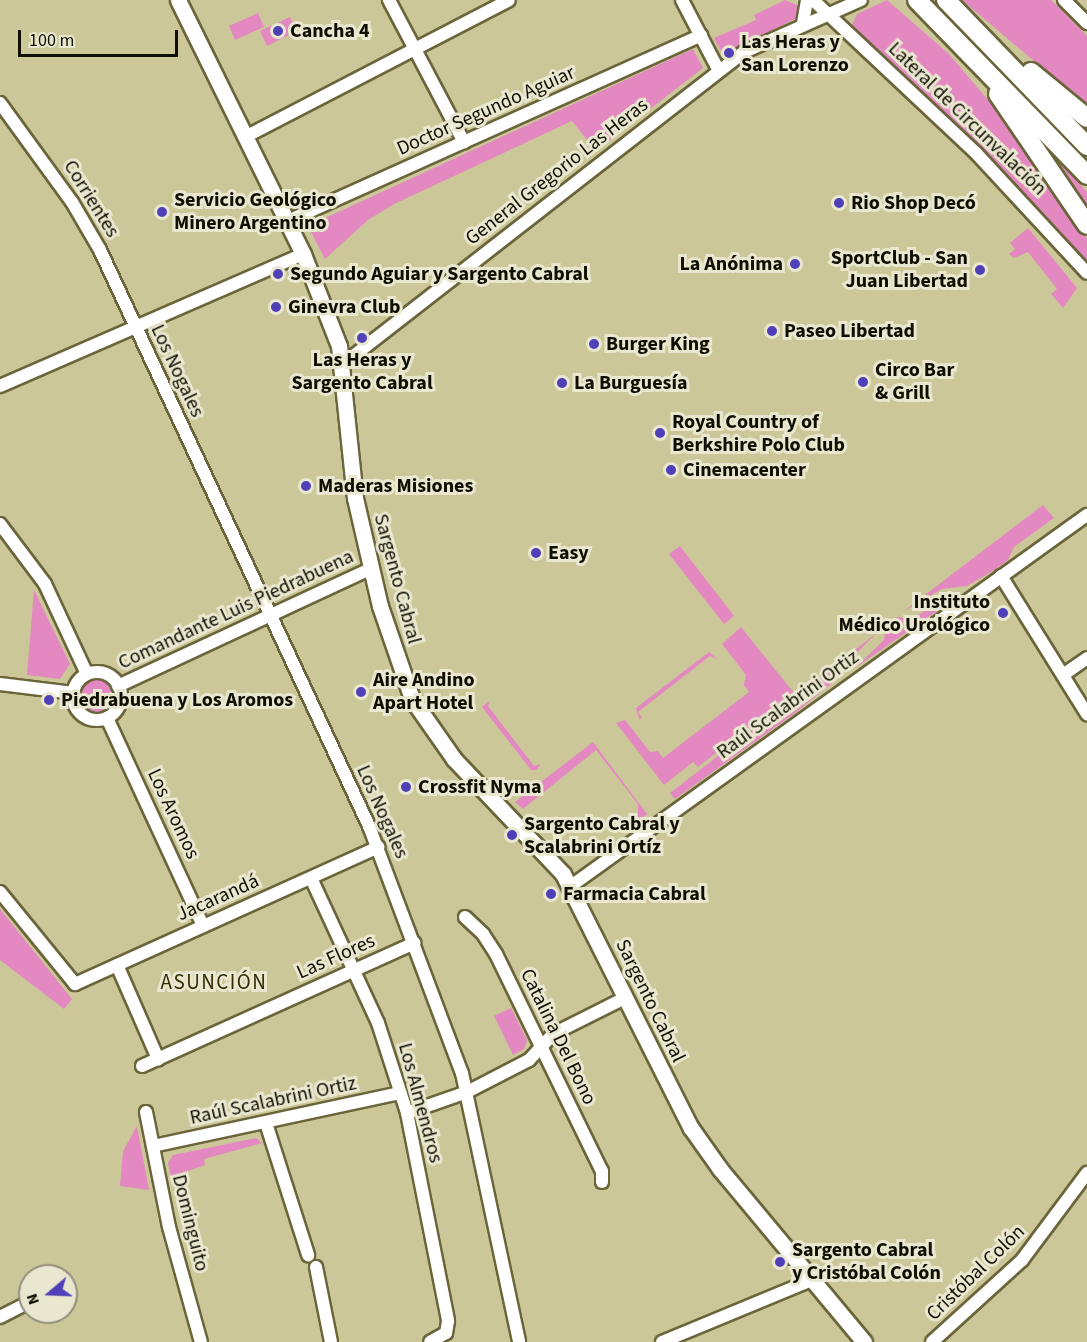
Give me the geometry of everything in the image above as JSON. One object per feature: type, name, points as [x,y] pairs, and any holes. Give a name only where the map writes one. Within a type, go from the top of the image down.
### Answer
[{"type":"highway","points":[[917,0],[1087,176]]},
{"type":"highway","points":[[946,0],[1087,118]]},
{"type":"highway","points":[[963,15],[1087,146]]},
{"type":"highway","points":[[955,37],[1025,131],[1087,225]]},
{"type":"main road","name":"Sargento Cabral","points":[[178,0],[303,254],[343,364],[355,498],[370,569],[392,645],[419,712],[483,792],[571,886],[673,1097],[704,1149],[864,1342]]},
{"type":"street","points":[[389,0],[464,142]]},
{"type":"street","points":[[245,137],[509,0]]},
{"type":"street","points":[[682,0],[719,71]]},
{"type":"street","points":[[803,23],[807,0]]},
{"type":"street","name":"Lateral de Circunvalación","points":[[813,0],[970,146],[1044,222],[1087,273]]},
{"type":"street","name":"General Gregorio Las Heras","points":[[343,364],[719,71],[756,45],[861,0]]},
{"type":"street","points":[[1064,0],[1087,23]]},
{"type":"street","name":"Doctor Segundo Aguiar","points":[[288,221],[701,35]]},
{"type":"street","name":"Corrientes","points":[[0,103],[72,202],[100,250],[133,325]]},
{"type":"street","points":[[0,386],[133,325],[303,254]]},
{"type":"street","name":"Los Nogales","points":[[133,325],[378,847],[415,943],[467,1092],[519,1342]]},
{"type":"street","name":"Raúl Scalabrini Ortiz","points":[[571,886],[1087,515]]},
{"type":"street","points":[[0,524],[45,584],[87,675]]},
{"type":"street","name":"Comandante Luis Piedrabuena","points":[[118,686],[370,569]]},
{"type":"street","points":[[1001,576],[1087,714]]},
{"type":"street","points":[[1063,675],[1087,658]]},
{"type":"street","points":[[106,674],[118,686],[119,706],[107,718],[85,717],[76,708],[74,693],[77,683],[87,675],[106,674]]},
{"type":"street","points":[[0,684],[74,693]]},
{"type":"street","name":"Los Aromos","points":[[107,718],[203,926]]},
{"type":"street","name":"Jacarandá","points":[[0,892],[75,984],[378,847]]},
{"type":"street","name":"Los Almendros","points":[[311,878],[378,1023],[407,1113],[448,1321],[446,1333],[430,1342]]},
{"type":"street","name":"Catalina Del Bono","points":[[465,917],[483,934],[496,954],[602,1171],[602,1182]]},
{"type":"street","name":"Las Flores","points":[[142,1066],[415,943]]},
{"type":"street","points":[[117,965],[158,1059]]},
{"type":"street","points":[[407,1113],[467,1092],[529,1060],[553,1034],[625,998]]},
{"type":"street","name":"Raúl Scalabrini Ortiz","points":[[153,1146],[400,1093]]},
{"type":"street","name":"Dominguito","points":[[146,1112],[169,1227],[201,1342]]},
{"type":"street","points":[[266,1123],[308,1255]]},
{"type":"street","name":"Cristóbal Colón","points":[[932,1342],[1022,1260],[1087,1173]]},
{"type":"street","points":[[316,1267],[330,1342]]},
{"type":"street","points":[[662,1342],[812,1280]]},
{"type":"street","points":[[0,1317],[18,1308]]},
{"type":"shaded area","points":[[785,0],[799,6],[795,19],[723,55],[714,38],[756,20],[754,15]]},
{"type":"shaded area","points":[[887,0],[949,54],[1011,127],[1087,239],[1087,262],[991,158],[851,27],[857,14]]},
{"type":"shaded area","points":[[962,0],[1051,0],[1087,36],[1087,106]]},
{"type":"shaded area","points":[[258,13],[264,27],[235,40],[229,26]]},
{"type":"shaded area","name":"Cancha 4","points":[[290,17],[297,31],[267,46],[260,31]]},
{"type":"shaded area","points":[[693,49],[703,68],[596,151],[572,121],[394,204],[368,220],[325,259],[310,230],[310,225]]},
{"type":"shaded area","points":[[1044,146],[1087,192],[1087,216]]},
{"type":"shaded area","points":[[1028,228],[1077,288],[1063,308],[1051,294],[1057,289],[1028,252],[1014,258],[1009,254],[1015,249],[1010,243]]},
{"type":"shaded area","points":[[1043,505],[1054,518],[1014,547],[1008,560],[967,586],[942,589],[904,611]]},
{"type":"shaded area","points":[[680,546],[734,616],[724,624],[669,554]]},
{"type":"shaded area","points":[[34,590],[70,664],[60,679],[27,675]]},
{"type":"shaded area","points":[[946,597],[950,602],[855,668],[884,640],[886,625],[897,617],[912,619]]},
{"type":"shaded area","points":[[741,627],[794,693],[698,767],[693,762],[664,785],[616,723],[625,720],[650,752],[658,751],[663,758],[749,692],[744,685],[746,675],[722,644]]},
{"type":"shaded area","points":[[878,632],[847,662],[836,680],[795,713],[675,799],[670,793]]},
{"type":"shaded area","points":[[709,652],[718,660],[710,656],[638,712],[642,718],[639,719],[636,708]]},
{"type":"shaded area","points":[[98,679],[110,684],[115,696],[110,708],[98,713],[86,708],[81,696],[86,684]]},
{"type":"shaded area","points":[[490,701],[488,706],[534,766],[541,764],[536,770],[531,770],[482,707]]},
{"type":"shaded area","points":[[593,742],[647,814],[638,821],[638,804],[596,750],[523,809],[515,802]]},
{"type":"shaded area","points":[[0,909],[72,999],[64,1009],[0,960]]},
{"type":"shaded area","points":[[511,1008],[527,1040],[524,1049],[513,1055],[494,1016]]},
{"type":"shaded area","points":[[137,1126],[149,1190],[120,1186],[123,1151]]},
{"type":"shaded area","points":[[256,1138],[262,1143],[204,1159],[205,1165],[171,1177],[168,1163],[173,1155]]},
{"type":"place","name":"Cancha 4","points":[[278,31]]},
{"type":"place","name":"Las Heras y San Lorenzo","points":[[729,53]]},
{"type":"place","name":"Rio Shop Decó","points":[[839,203]]},
{"type":"place","name":"Servicio Geológico Minero Argentino","points":[[162,212]]},
{"type":"place","name":"La Anónima","points":[[795,264]]},
{"type":"place","name":"SportClub - San Juan Libertad","points":[[980,270]]},
{"type":"place","name":"Segundo Aguiar y Sargento Cabral","points":[[278,274]]},
{"type":"place","name":"Ginevra Club","points":[[276,307]]},
{"type":"place","name":"Paseo Libertad","points":[[772,331]]},
{"type":"place","name":"Las Heras y Sargento Cabral","points":[[362,338]]},
{"type":"place","name":"Burger King","points":[[594,344]]},
{"type":"place","name":"Circo Bar & Grill","points":[[863,382]]},
{"type":"place","name":"La Burguesía","points":[[562,383]]},
{"type":"place","name":"Royal Country of Berkshire Polo Club","points":[[660,433]]},
{"type":"place","name":"Cinemacenter","points":[[671,470]]},
{"type":"place","name":"Maderas Misiones","points":[[306,486]]},
{"type":"place","name":"Easy","points":[[536,553]]},
{"type":"place","name":"Instituto Médico Urológico","points":[[1003,613]]},
{"type":"place","name":"Aire Andino Apart Hotel","points":[[361,692]]},
{"type":"place","name":"Piedrabuena y Los Aromos","points":[[49,700]]},
{"type":"place","name":"Crossfit Nyma","points":[[406,787]]},
{"type":"place","name":"Sargento Cabral y Scalabrini Ortíz","points":[[512,835]]},
{"type":"place","name":"Farmacia Cabral","points":[[551,894]]},
{"type":"place","name":"Sargento Cabral y Cristóbal Colón","points":[[780,1262]]},
{"type":"district","name":"ASUNCIÓN","points":[[214,982]]}]
